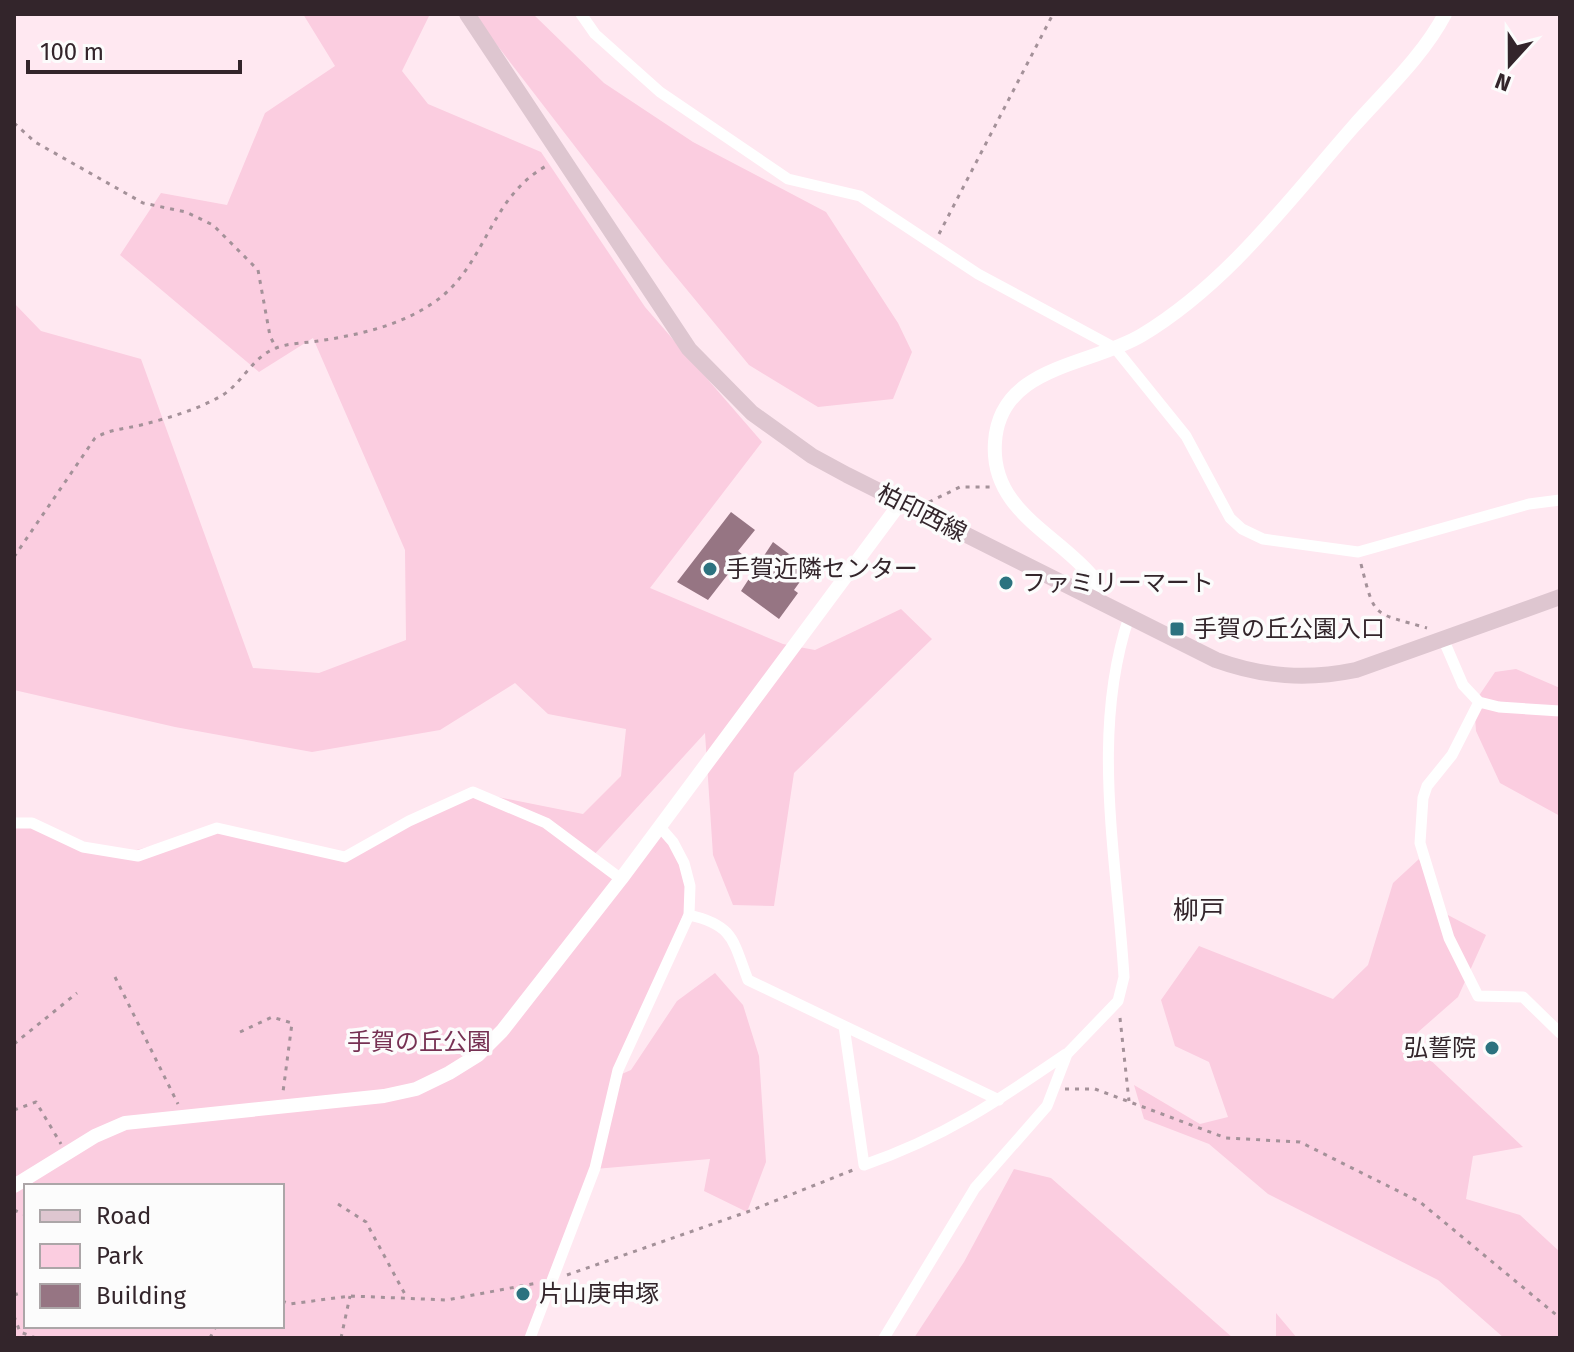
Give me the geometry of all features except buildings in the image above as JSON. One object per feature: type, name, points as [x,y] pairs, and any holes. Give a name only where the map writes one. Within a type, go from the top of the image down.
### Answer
[{"type":"main road","name":"柏印西線","points":[[467,14],[671,323],[723,385],[752,413],[801,449],[1129,617],[1240,669],[1294,678],[1356,670],[1560,597]]},
{"type":"street","points":[[581,14],[595,34],[660,92],[788,179],[860,196],[1026,302],[1115,348],[1186,436],[1230,518],[1242,529],[1263,539],[1293,545],[1358,552],[1529,504],[1560,500]]},
{"type":"street","points":[[1094,599],[1095,585],[1091,575],[1019,510],[1004,488],[996,456],[997,431],[1004,412],[1017,392],[1036,377],[1115,348],[1178,311],[1228,269],[1415,57],[1445,14]]},
{"type":"street","points":[[14,1186],[125,1123],[183,1115],[349,1102],[416,1089],[478,1055],[530,998],[908,506]]},
{"type":"street","points":[[844,1026],[864,1165],[929,1141],[999,1100],[1067,1054],[1118,1001],[1124,977],[1106,741],[1114,665],[1129,617]]},
{"type":"street","points":[[1444,641],[1463,685],[1479,702],[1499,707],[1560,711]]},
{"type":"street","points":[[1479,702],[1452,755],[1427,786],[1423,798],[1420,843],[1449,938],[1478,996],[1523,997],[1560,1033]]},
{"type":"street","points":[[14,823],[32,823],[83,847],[138,856],[217,828],[345,857],[409,821],[473,792],[546,823],[621,879]]},
{"type":"street","points":[[530,1338],[595,1168],[618,1070],[689,915],[690,886],[684,863],[673,842],[660,827]]},
{"type":"street","points":[[689,915],[710,920],[731,935],[748,980],[999,1100]]},
{"type":"street","points":[[884,1338],[975,1188],[1047,1106],[1067,1054]]},
{"type":"path","points":[[933,245],[1053,14]]},
{"type":"path","points":[[14,123],[35,142],[143,203],[186,212],[213,225],[258,270],[270,336],[276,348]]},
{"type":"path","points":[[14,557],[95,438],[108,430],[139,425],[202,406],[225,394],[255,362],[276,348],[373,332],[434,302],[470,265],[504,201],[525,177],[563,157]]},
{"type":"path","points":[[908,506],[960,487],[1004,488]]},
{"type":"path","points":[[1358,552],[1371,606],[1380,613],[1426,628]]},
{"type":"path","points":[[115,977],[183,1115]]},
{"type":"path","points":[[14,1044],[77,993]]},
{"type":"path","points":[[1118,1001],[1129,1101]]},
{"type":"path","points":[[240,1032],[272,1017],[292,1023],[293,1037],[281,1108]]},
{"type":"path","points":[[1053,1089],[1095,1089],[1226,1138],[1300,1142],[1420,1202],[1560,1318]]},
{"type":"path","points":[[14,1110],[36,1102],[67,1154]]},
{"type":"path","points":[[284,1302],[290,1304],[350,1296],[447,1300],[553,1280],[747,1212],[864,1165]]},
{"type":"path","points":[[338,1204],[366,1222],[407,1298]]},
{"type":"path","points":[[341,1338],[350,1296]]},
{"type":"path","points":[[14,1316],[20,1332],[36,1338]]},
{"type":"green space","name":"手賀の丘公園","points":[[303,14],[430,14],[402,71],[428,104],[541,152],[645,307],[762,442],[650,588],[783,644],[815,650],[901,609],[932,639],[794,773],[774,906],[733,905],[713,855],[705,733],[592,857],[621,879],[660,827],[673,842],[690,898],[617,1076],[631,1070],[677,1001],[715,973],[743,1005],[759,1056],[766,1162],[747,1212],[704,1191],[710,1159],[595,1169],[529,1338],[14,1338],[14,823],[32,823],[83,847],[122,854],[217,828],[345,857],[473,792],[583,814],[621,776],[626,729],[548,714],[515,683],[440,730],[312,752],[175,727],[14,690],[14,303],[41,331],[141,359],[253,668],[319,673],[406,640],[405,550],[313,338],[259,372],[120,255],[161,193],[227,205],[265,113],[335,66]]},
{"type":"green space","points":[[473,14],[533,14],[604,83],[693,142],[826,212],[898,323],[912,352],[893,399],[818,407],[749,365],[664,262]]},
{"type":"green space","points":[[1516,669],[1560,688],[1560,816],[1500,783],[1476,731],[1474,703],[1495,672]]},
{"type":"green space","points":[[1419,859],[1446,914],[1486,935],[1458,997],[1409,1040],[1523,1147],[1473,1156],[1466,1199],[1520,1215],[1560,1252],[1560,1338],[1504,1338],[1438,1280],[1268,1194],[1209,1144],[1144,1119],[1134,1085],[1200,1124],[1228,1117],[1209,1062],[1175,1046],[1161,1000],[1199,946],[1333,999],[1368,965],[1393,883]]},
{"type":"green space","points":[[1014,1169],[1051,1178],[1233,1338],[914,1338],[964,1262]]},
{"type":"green space","points":[[1276,1313],[1297,1338],[1276,1338]]},
{"type":"place","name":"手賀近隣センター","points":[[710,569]]},
{"type":"place","name":"ファミリーマート","points":[[1006,583]]},
{"type":"place","name":"手賀の丘公園入口","points":[[1177,629]]},
{"type":"place","name":"弘誓院","points":[[1492,1048]]},
{"type":"place","name":"片山庚申塚","points":[[523,1294]]},
{"type":"district","name":"柳戸","points":[[1199,910]]}]
